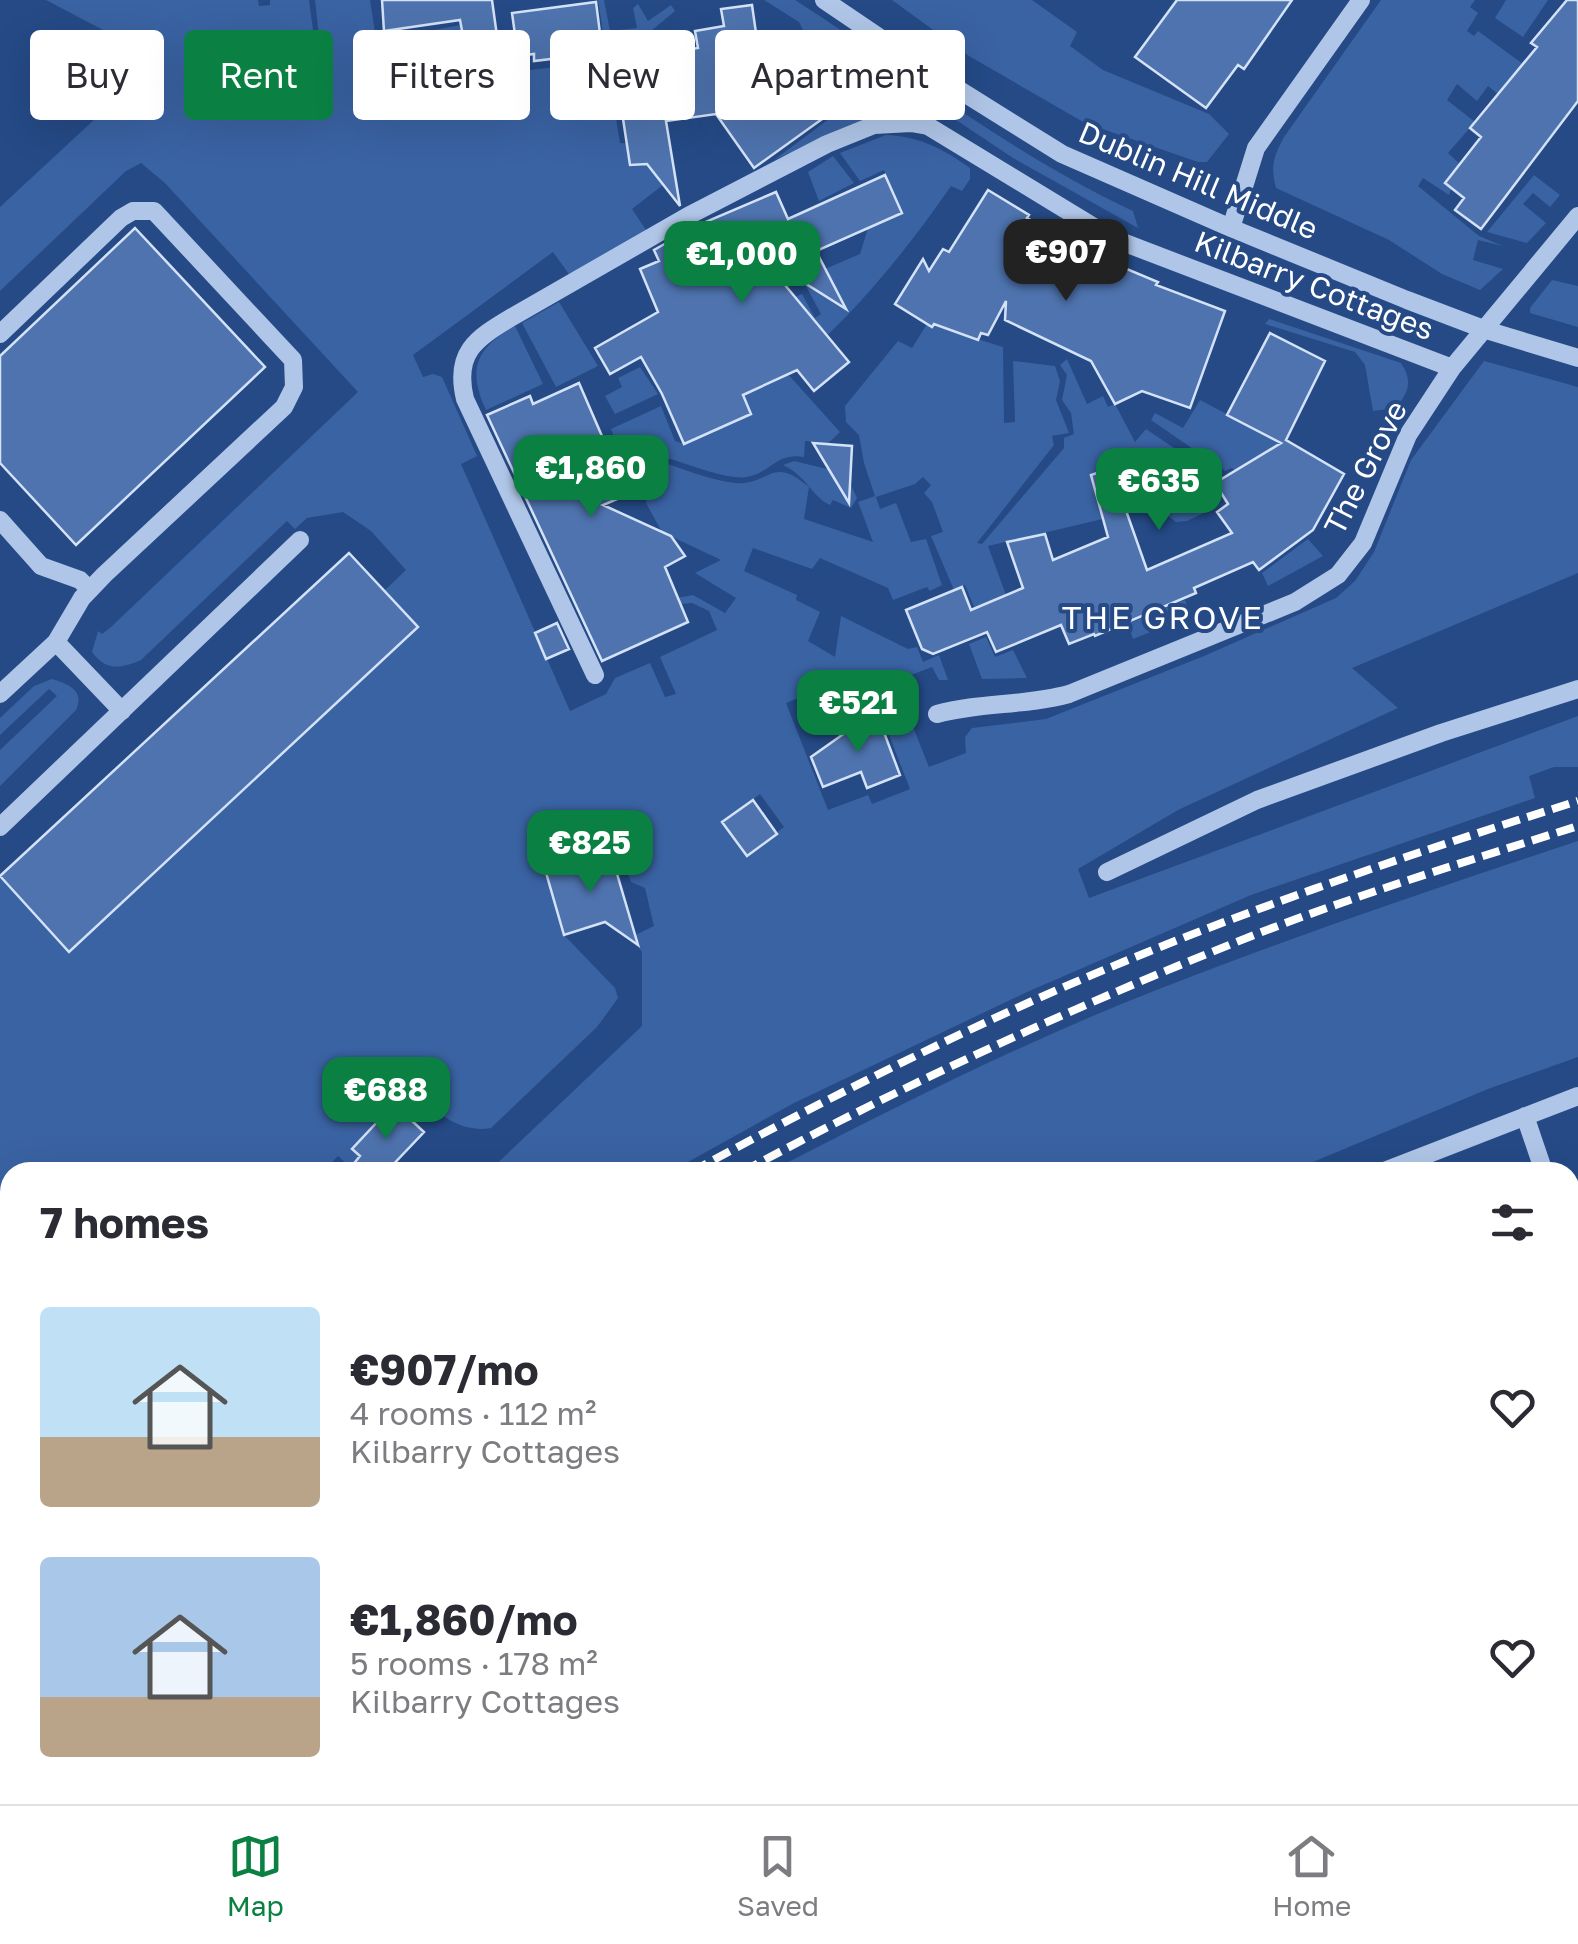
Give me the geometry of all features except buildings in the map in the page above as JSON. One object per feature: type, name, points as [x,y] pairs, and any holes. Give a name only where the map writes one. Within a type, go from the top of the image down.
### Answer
[{"type":"street","name":"Dublin Hill Middle","points":[[824,0],[1062,154],[1230,228],[1486,330],[1578,358]]},
{"type":"street","points":[[1230,228],[1256,148],[1361,0]]},
{"type":"street","name":"Kilbarry Cottages","points":[[595,675],[465,399],[462,363],[470,348],[498,325],[688,216],[854,132],[893,123],[928,126],[1112,238],[1452,368]]},
{"type":"street","points":[[0,334],[121,218],[133,211],[154,211],[293,360],[294,387],[284,407],[104,574],[56,642],[0,694]]},
{"type":"street","name":"The Grove","points":[[937,714],[1042,702],[1070,694],[1316,592],[1338,575],[1363,543],[1408,434],[1452,368],[1578,216]]},
{"type":"street","points":[[0,520],[42,566],[80,580],[90,590]]},
{"type":"street","points":[[0,827],[300,540]]},
{"type":"street","points":[[56,642],[122,711]]},
{"type":"street","points":[[1107,872],[1257,800],[1441,733],[1578,690]]},
{"type":"street","points":[[1408,1162],[1578,1096]]},
{"type":"street","points":[[1525,1116],[1541,1162]]},
{"type":"shaded area","points":[[46,0],[258,0],[259,6],[270,5],[270,0],[309,0],[313,30],[184,30],[184,120],[333,120],[333,30],[318,30],[315,0],[370,0],[375,30],[353,30],[353,120],[530,120],[530,70],[550,68],[550,120],[616,120],[620,143],[638,144],[663,185],[632,209],[646,230],[571,277],[553,252],[413,355],[423,377],[442,377],[477,456],[461,464],[570,711],[606,694],[615,678],[650,663],[665,697],[676,694],[660,657],[717,630],[709,611],[692,603],[680,604],[677,598],[693,595],[725,613],[736,598],[695,573],[721,560],[662,532],[646,503],[648,488],[637,466],[653,471],[656,460],[735,483],[786,473],[809,487],[804,519],[873,542],[858,502],[875,496],[859,435],[846,422],[845,406],[898,341],[912,348],[927,324],[940,314],[961,334],[1003,347],[1004,423],[1015,422],[1013,361],[1055,366],[1060,381],[1056,400],[1069,433],[1052,436],[1054,445],[977,543],[982,544],[1064,448],[1064,438],[1074,434],[1071,413],[1062,400],[1067,375],[1060,365],[1067,359],[1087,404],[1103,396],[1108,407],[1115,404],[1135,442],[1146,429],[1208,471],[1195,487],[1212,509],[1176,522],[1148,500],[1132,512],[988,546],[1006,595],[975,609],[965,585],[954,590],[931,536],[943,532],[932,502],[924,493],[931,485],[923,477],[915,484],[876,497],[880,509],[896,503],[911,542],[926,539],[942,585],[930,591],[927,587],[893,600],[888,588],[820,558],[812,569],[753,548],[744,571],[797,595],[796,600],[820,612],[808,641],[835,657],[841,616],[908,649],[917,647],[923,662],[939,655],[948,680],[939,680],[932,667],[890,683],[892,692],[871,700],[860,673],[786,703],[828,810],[868,795],[872,804],[910,789],[880,712],[903,702],[929,767],[966,753],[965,737],[972,728],[1046,719],[1336,598],[1355,581],[1374,552],[1411,460],[1484,361],[1578,387],[1578,573],[1352,668],[1398,708],[1178,810],[1078,869],[1089,898],[1578,716],[1578,767],[1554,767],[1529,776],[1535,798],[1251,895],[1027,992],[794,1103],[688,1162],[499,1162],[642,1026],[642,952],[631,937],[654,926],[645,888],[631,882],[623,850],[587,822],[579,832],[585,838],[588,835],[600,853],[545,870],[564,935],[615,988],[618,998],[597,1027],[491,1128],[456,1123],[409,1088],[401,1087],[390,1098],[394,1104],[352,1149],[361,1158],[357,1162],[344,1162],[338,1156],[332,1162],[0,1162],[0,877],[69,951],[406,570],[371,531],[343,512],[307,518],[295,529],[287,521],[141,660],[114,666],[103,663],[92,652],[98,631],[102,634],[111,627],[358,392],[165,183],[141,163],[126,171],[0,291],[0,207],[94,120],[164,120],[164,30],[103,30]],"holes":[[[760,794],[784,827],[747,856],[723,823]]]},
{"type":"shaded area","points":[[598,0],[604,0],[610,30],[603,30]]},
{"type":"shaded area","points":[[764,0],[795,0],[840,30],[803,30],[799,22]]},
{"type":"shaded area","points":[[892,0],[1032,0],[1077,32],[1070,46],[1103,70],[1209,114],[1229,134],[1207,162],[1198,162],[1085,123],[965,53],[965,30],[933,30]]},
{"type":"shaded area","points":[[1381,0],[1475,0],[1470,7],[1478,13],[1467,31],[1474,36],[1478,31],[1531,70],[1498,94],[1488,86],[1477,101],[1457,84],[1447,100],[1475,122],[1448,153],[1460,164],[1449,195],[1423,178],[1418,186],[1479,236],[1503,246],[1478,240],[1473,260],[1503,269],[1480,290],[1442,274],[1389,240],[1276,188],[1274,161],[1284,137]]},
{"type":"shaded area","points":[[1506,0],[1548,0],[1523,37],[1495,18]]},
{"type":"shaded area","points":[[638,4],[648,21],[671,5],[675,11],[652,30],[619,30],[637,28],[633,8]]},
{"type":"shaded area","points":[[461,25],[462,30],[434,30]]},
{"type":"shaded area","points":[[965,113],[1088,189],[1133,211],[1138,228],[1013,158],[956,120],[965,120]]},
{"type":"shaded area","points":[[828,120],[871,120],[774,160]]},
{"type":"shaded area","points":[[886,135],[940,149],[970,168],[970,179],[962,191],[951,186],[875,285],[786,372],[840,432],[819,452],[820,442],[805,441],[804,457],[787,457],[747,477],[718,474],[663,457],[665,446],[628,441],[617,445],[611,429],[661,406],[675,441],[684,444],[751,414],[743,395],[792,298],[802,294],[815,318],[821,314],[806,286],[811,283],[806,277],[860,254],[868,228],[902,212],[884,170],[860,181],[840,153]]},
{"type":"shaded area","points":[[833,156],[854,183],[819,201],[808,172]]},
{"type":"shaded area","points":[[1534,175],[1560,195],[1550,207],[1533,193],[1523,204],[1546,223],[1527,243],[1487,232]]},
{"type":"shaded area","points":[[1552,280],[1578,286],[1578,327],[1530,313]]},
{"type":"shaded area","points":[[559,302],[598,366],[556,387],[522,323]]},
{"type":"shaded area","points":[[1269,319],[1401,363],[1408,381],[1404,397],[1395,408],[1373,411],[1365,365],[1355,352],[1265,324]]},
{"type":"shaded area","points":[[515,326],[543,384],[486,410],[477,383],[479,361],[491,343]]},
{"type":"shaded area","points":[[640,367],[658,394],[615,414],[605,396],[622,387],[618,378]]},
{"type":"shaded area","points":[[1200,400],[1284,444],[1242,473],[1231,468],[1225,471],[1151,420],[1155,413],[1183,428]]},
{"type":"shaded area","points":[[794,461],[827,469],[840,462],[857,498],[851,508],[833,500],[830,505],[824,501],[783,465]]},
{"type":"shaded area","points":[[1308,539],[1323,556],[1268,586],[1262,573]]},
{"type":"shaded area","points":[[1185,600],[1191,616],[1133,639],[1128,624]]},
{"type":"shaded area","points":[[986,637],[995,657],[1013,650],[1027,678],[982,679],[969,644]]},
{"type":"shaded area","points":[[52,679],[77,693],[76,710],[0,786],[0,750],[57,696],[49,689],[0,735],[0,718],[34,686]]},
{"type":"shaded area","points":[[1578,841],[1578,1057],[1488,1089],[1313,1162],[789,1162],[1030,1043],[1119,1005],[1405,899]]},
{"type":"railway","points":[[710,1162],[901,1063],[1164,945],[1301,894],[1578,801]]},
{"type":"railway","points":[[761,1162],[935,1074],[1200,957],[1344,902],[1578,826]]},
{"type":"district","name":"THE GROVE","points":[[1163,618]]}]
